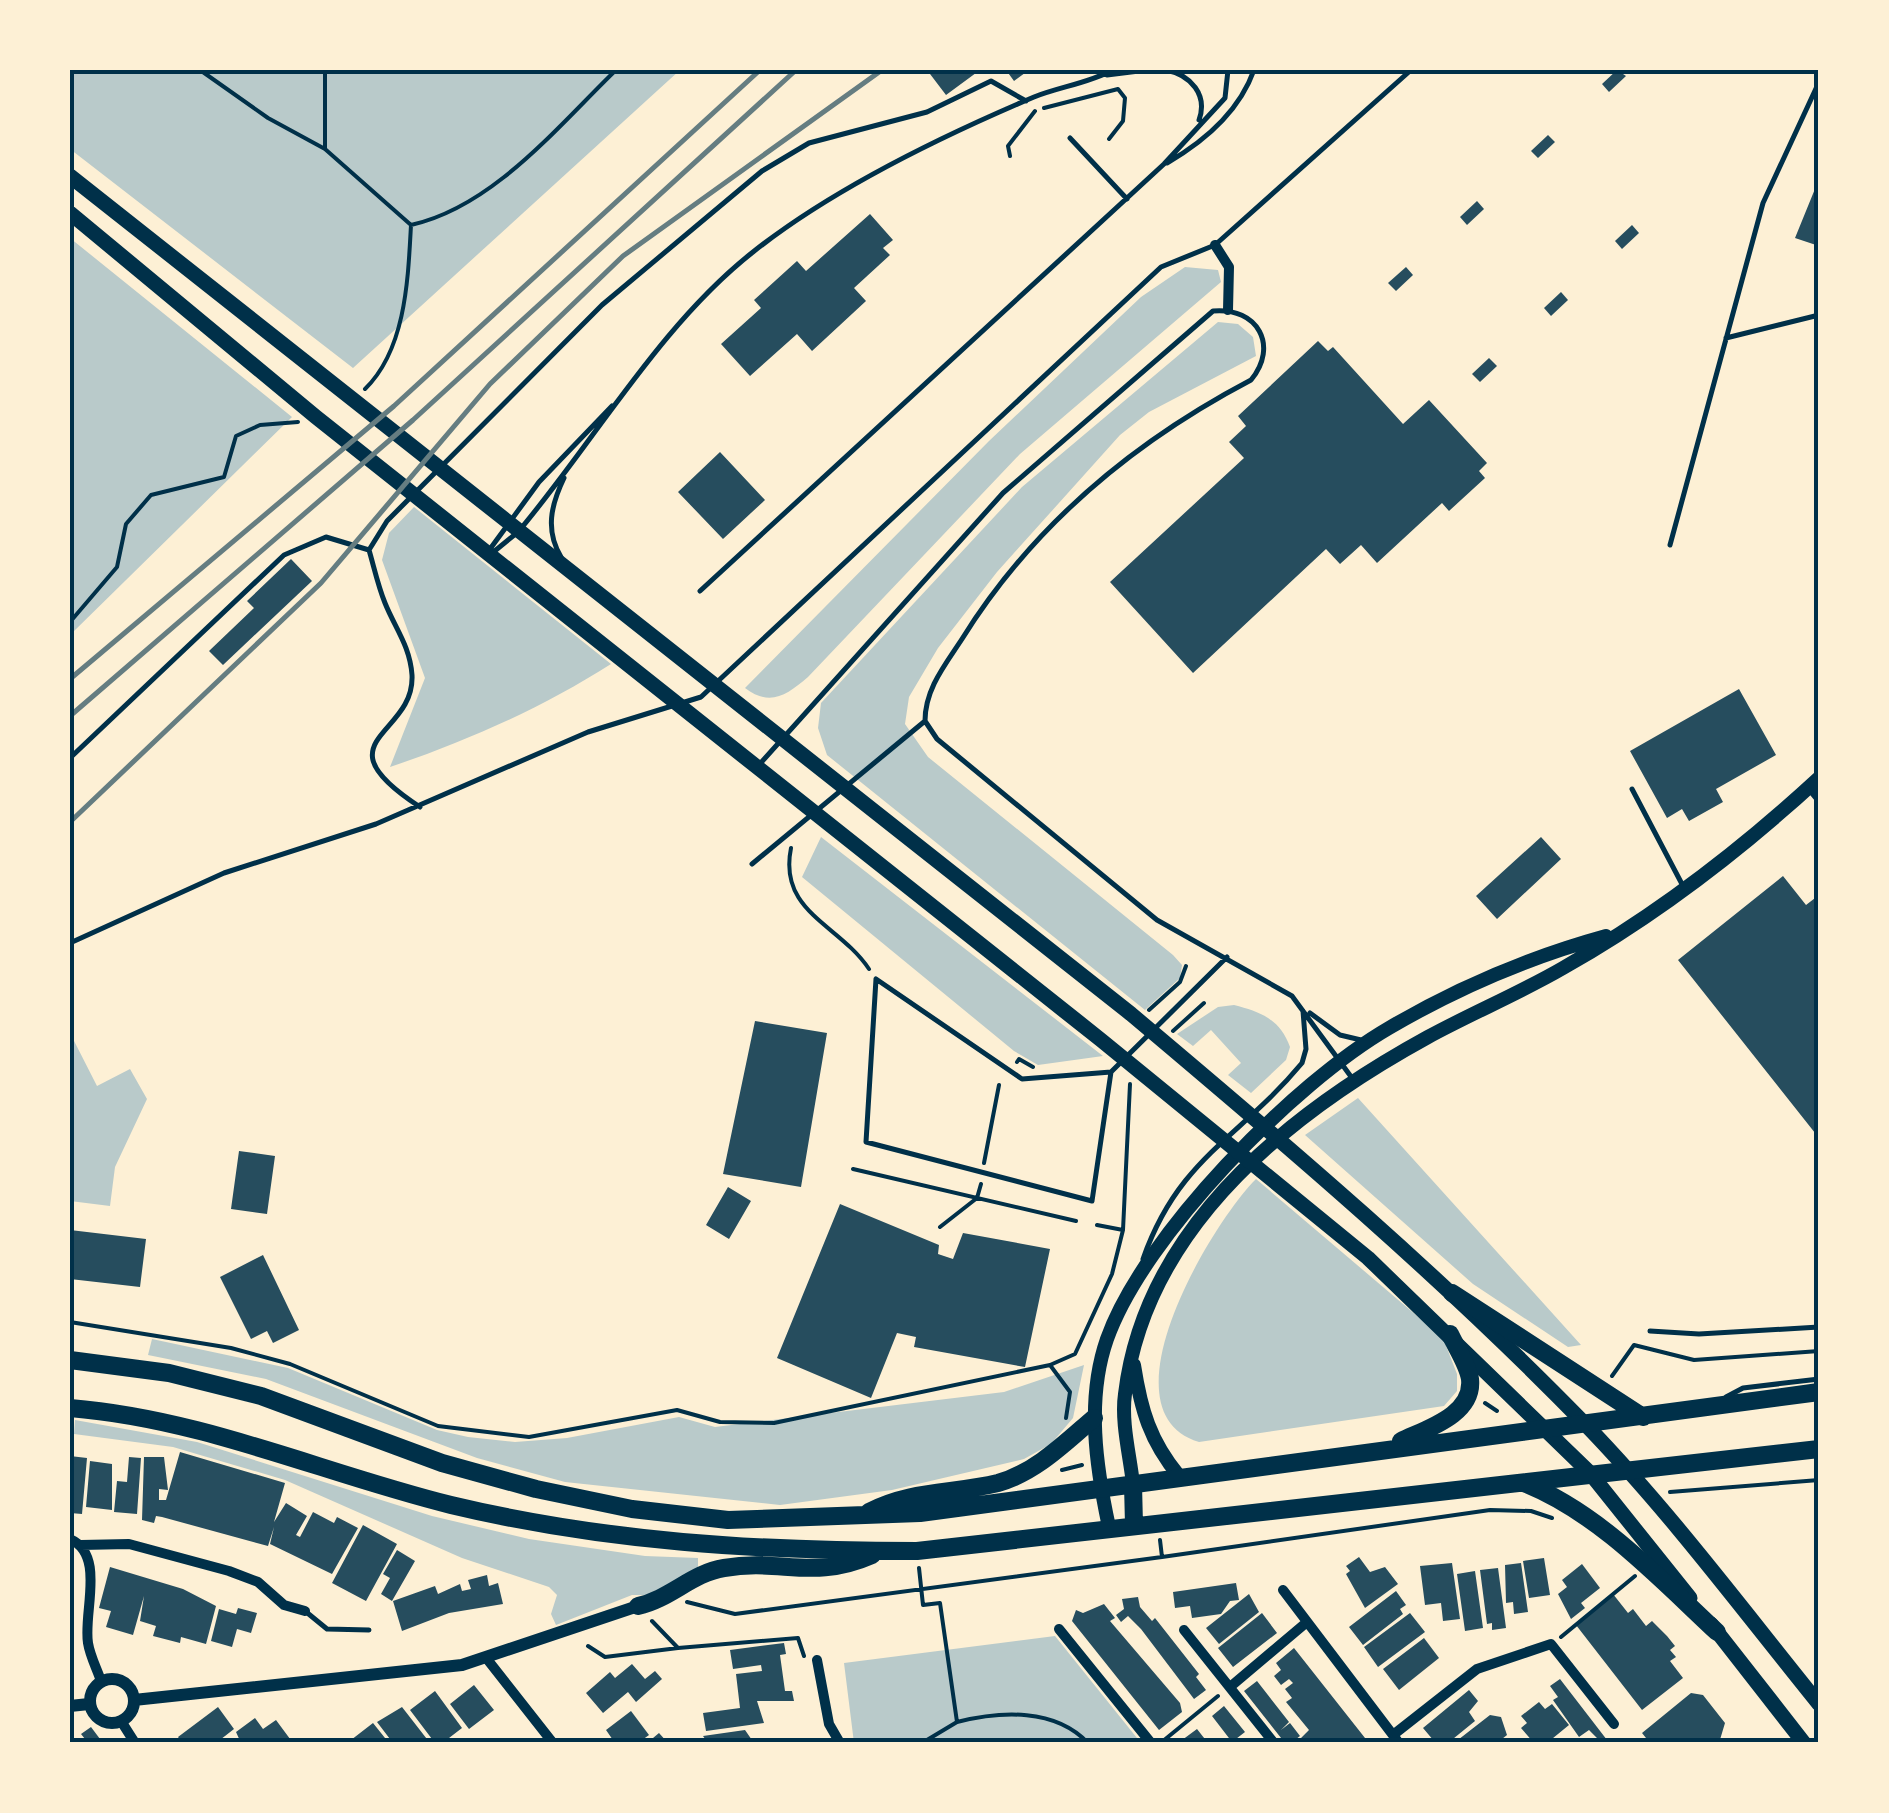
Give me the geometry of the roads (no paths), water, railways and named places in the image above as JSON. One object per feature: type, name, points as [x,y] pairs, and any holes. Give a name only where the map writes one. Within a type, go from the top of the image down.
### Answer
[{"type":"highway","points":[[1452,1293],[1644,1417]]},
{"type":"highway","points":[[1388,1448],[1454,1415],[1467,1398],[1470,1380],[1450,1334]]},
{"type":"highway","points":[[70,1360],[169,1374],[261,1396],[442,1462],[536,1490],[632,1509],[728,1520],[860,1517],[1819,1392]]},
{"type":"highway","points":[[70,1408],[171,1421],[448,1504],[540,1525],[731,1549],[917,1550],[1819,1449]]},
{"type":"highway","points":[[860,1517],[900,1496],[1000,1482],[1047,1458],[1094,1418]]},
{"type":"highway","points":[[1520,1481],[1548,1492],[1646,1566],[1717,1632]]},
{"type":"highway","points":[[1132,1484],[1134,1525]]},
{"type":"highway","points":[[644,1612],[723,1568],[838,1570],[882,1551]]},
{"type":"main road","points":[[70,176],[450,480],[1131,1014],[1292,1149],[1452,1293],[1586,1425],[1819,1704]]},
{"type":"main road","points":[[70,213],[315,419],[1101,1040],[1368,1258],[1590,1474],[1804,1743]]},
{"type":"main road","points":[[1132,1484],[1124,1398],[1132,1354],[1164,1276],[1231,1179],[1354,1081],[1425,1038],[1562,969],[1621,932],[1760,832],[1814,783]]},
{"type":"main road","points":[[1109,1527],[1094,1418],[1107,1339],[1135,1280],[1222,1169],[1369,1042],[1491,977],[1559,949],[1621,932]]},
{"type":"main road","points":[[1132,1354],[1143,1418],[1156,1448],[1180,1476]]},
{"type":"street","points":[[1215,245],[1229,266],[1228,310]]},
{"type":"street","points":[[76,1542],[128,1544],[228,1571],[258,1582],[284,1605],[305,1611]]},
{"type":"street","points":[[76,1542],[90,1566],[88,1643],[101,1681]]},
{"type":"street","points":[[1283,1590],[1396,1739],[1477,1668],[1552,1644],[1614,1724]]},
{"type":"street","points":[[134,1700],[428,1670],[487,1659],[644,1612]]},
{"type":"street","points":[[1230,1687],[1307,1622]]},
{"type":"street","points":[[1059,1629],[1151,1743]]},
{"type":"street","points":[[1184,1630],[1274,1743]]},
{"type":"street","points":[[487,1659],[553,1743]]},
{"type":"street","points":[[817,1660],[830,1724],[840,1743]]},
{"type":"street","points":[[101,1681],[123,1681],[134,1700],[131,1713],[121,1722],[101,1721],[89,1704],[92,1690],[101,1681]]},
{"type":"street","points":[[70,1706],[89,1704]]},
{"type":"street","points":[[121,1722],[136,1743]]},
{"type":"lane","points":[[1104,75],[1113,70]]},
{"type":"lane","points":[[488,555],[706,294],[767,242],[880,174],[1026,100],[1104,75],[1147,70]]},
{"type":"lane","points":[[1166,70],[1184,76],[1201,97],[1202,111],[1195,128]]},
{"type":"lane","points":[[700,591],[1164,164],[1224,98],[1228,70]]},
{"type":"lane","points":[[1164,164],[1192,148],[1239,103],[1254,70]]},
{"type":"lane","points":[[70,943],[224,873],[420,807],[588,732],[701,697],[1161,268],[1215,245],[1411,70]]},
{"type":"lane","points":[[420,807],[387,782],[372,760],[372,744],[400,709],[412,680],[408,647],[386,604],[369,550],[387,521],[602,305],[762,171],[809,143],[926,112],[991,81],[1026,100]]},
{"type":"lane","points":[[1670,545],[1764,203],[1819,82]]},
{"type":"lane","points":[[1070,138],[1127,199]]},
{"type":"lane","points":[[752,864],[925,721],[931,688],[970,625],[1051,525],[1132,453],[1251,380],[1262,366],[1264,335],[1252,318],[1228,310],[1214,311],[1003,492],[756,769]]},
{"type":"lane","points":[[1726,338],[1819,315]]},
{"type":"lane","points":[[488,555],[570,466],[628,390]]},
{"type":"lane","points":[[569,572],[553,544],[551,512],[570,466]]},
{"type":"lane","points":[[70,758],[284,555],[326,537],[369,550]]},
{"type":"lane","points":[[925,721],[937,739],[1144,910],[1292,996],[1354,1081]]},
{"type":"lane","points":[[1814,783],[1819,802]]},
{"type":"lane","points":[[1632,789],[1684,889]]},
{"type":"lane","points":[[1110,1072],[1022,1080],[876,979],[866,1142],[1092,1200],[1110,1072],[1227,958]]},
{"type":"lane","points":[[1303,1008],[1340,1035],[1369,1042]]},
{"type":"lane","points":[[1135,1280],[1153,1230],[1176,1189],[1302,1063],[1306,1048],[1303,1008]]},
{"type":"lane","points":[[1650,1330],[1699,1334],[1819,1328]]},
{"type":"lane","points":[[1710,1405],[1743,1388],[1819,1379]]},
{"type":"lane","points":[[305,1611],[327,1629],[369,1630]]},
{"type":"railway","points":[[70,679],[394,406],[760,70]]},
{"type":"railway","points":[[70,716],[413,420],[796,70]]},
{"type":"railway","points":[[70,822],[321,583],[490,384],[623,256],[882,70]]}]
